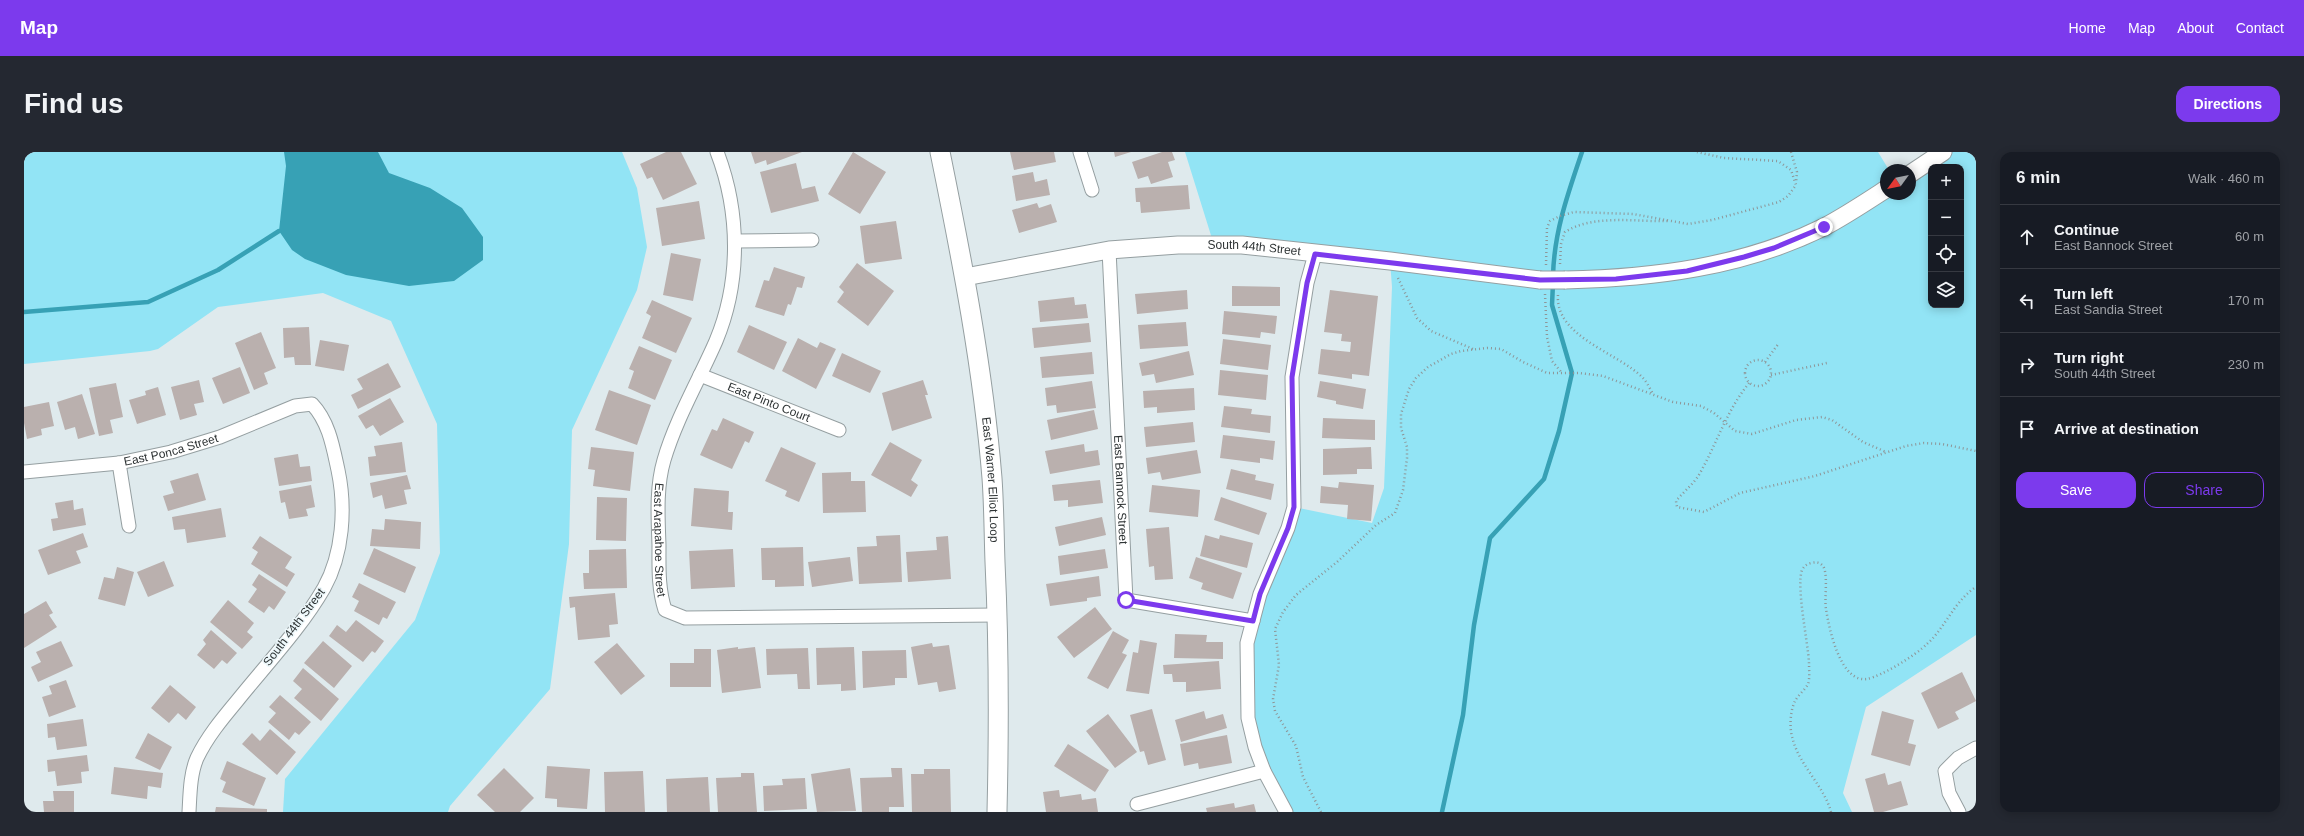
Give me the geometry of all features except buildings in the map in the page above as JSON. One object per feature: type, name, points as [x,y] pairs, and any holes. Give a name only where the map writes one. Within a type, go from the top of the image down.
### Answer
[{"type":"main road","name":"East Warner Elliot Loop","points":[[940,152],[965,278],[982,388],[992,479],[999,729],[997,812]]},
{"type":"street","name":"East Arapahoe Street","points":[[717,152],[730,200],[736,241],[727,310],[664,461],[658,503],[660,592],[665,610],[685,618],[997,615]]},
{"type":"street","points":[[1080,152],[1092,190]]},
{"type":"street","points":[[1916,170],[1943,152]]},
{"type":"street","name":"South 44th Street","points":[[965,278],[1109,250],[1178,245],[1242,245],[1390,261],[1540,280],[1616,279],[1687,271],[1774,248],[1824,227],[1880,193]]},
{"type":"street","points":[[736,241],[812,240]]},
{"type":"street","name":"East Bannock Street","points":[[1109,250],[1126,600],[1253,621]]},
{"type":"street","points":[[1286,812],[1264,771],[1255,747],[1248,718],[1247,644],[1260,594],[1288,528],[1294,507],[1292,377],[1307,283],[1315,254]]},
{"type":"street","name":"East Pinto Court","points":[[700,375],[839,430]]},
{"type":"street","name":"South 44th Street","points":[[189,812],[190,791],[196,760],[214,730],[310,609],[324,588],[335,557],[342,526],[342,487],[334,448],[322,415],[312,404]]},
{"type":"street","name":"East Ponca Street","points":[[24,472],[119,463],[171,452],[220,437],[295,406],[312,404]]},
{"type":"street","points":[[119,463],[129,526]]},
{"type":"street","points":[[1959,812],[1949,793],[1945,771],[1958,758],[1976,748]]},
{"type":"street","points":[[1137,804],[1264,771]]},
{"type":"path","points":[[1697,152],[1724,158],[1778,161],[1791,170],[1796,185]]},
{"type":"path","points":[[1547,256],[1547,228],[1550,221],[1574,212],[1633,214],[1688,224],[1780,202],[1788,196],[1796,185],[1797,172],[1791,152]]},
{"type":"path","points":[[1560,257],[1565,232],[1576,225],[1620,221],[1671,221]]},
{"type":"path","points":[[1390,261],[1417,318],[1431,331],[1474,349]]},
{"type":"path","points":[[1545,300],[1547,337],[1552,361],[1562,373]]},
{"type":"path","points":[[1558,300],[1560,313],[1572,328],[1596,347],[1644,378],[1653,394]]},
{"type":"path","points":[[1765,362],[1779,343]]},
{"type":"path","points":[[1322,812],[1303,777],[1296,746],[1275,711],[1273,699],[1279,665],[1275,629],[1282,612],[1296,595],[1337,562],[1376,525],[1395,513],[1403,490],[1407,458],[1407,447],[1401,428],[1401,414],[1409,389],[1416,378],[1428,367],[1451,354],[1474,349],[1501,349],[1534,368],[1547,373],[1603,376],[1673,402],[1701,406],[1714,413],[1735,431],[1752,434],[1796,420],[1822,417],[1832,420],[1863,442],[1886,452]]},
{"type":"path","points":[[1758,360],[1765,362],[1770,368],[1771,375],[1765,385],[1756,386],[1750,383],[1745,374],[1750,363],[1758,360]]},
{"type":"path","points":[[1771,375],[1827,363]]},
{"type":"path","points":[[1750,383],[1740,394],[1724,422],[1700,474],[1676,502],[1677,507],[1704,512],[1740,493],[1815,476],[1906,446],[1924,443],[1976,451]]},
{"type":"path","points":[[1831,812],[1820,788],[1804,765],[1792,740],[1791,721],[1794,703],[1808,684],[1809,671],[1801,594],[1802,569],[1807,564],[1815,562],[1822,565],[1826,571],[1826,610],[1835,646],[1842,665],[1855,677],[1867,679],[1890,669],[1928,644],[1961,599],[1976,587]]},
{"type":"shaded area","points":[[24,152],[622,152],[637,188],[647,247],[637,290],[572,430],[569,544],[550,689],[450,806],[448,812],[283,812],[285,779],[415,620],[440,553],[437,424],[391,321],[323,293],[218,307],[158,349],[150,351],[24,364]]},
{"type":"shaded area","points":[[284,152],[378,152],[389,173],[430,188],[462,208],[483,237],[483,260],[454,281],[409,286],[346,275],[305,259],[292,250],[279,231],[286,166]]},
{"type":"shaded area","points":[[1185,152],[1878,152],[1885,164],[1880,164],[1880,200],[1916,200],[1916,170],[1943,152],[1976,152],[1976,635],[1866,707],[1843,793],[1852,812],[1286,812],[1255,747],[1247,643],[1294,507],[1372,523],[1384,488],[1392,287],[1390,261],[1214,245]]},
{"type":"waterway","points":[[1553,276],[1559,228],[1582,152]]},
{"type":"waterway","points":[[24,312],[148,302],[218,270],[279,231]]},
{"type":"waterway","points":[[1442,812],[1463,715],[1474,625],[1490,538],[1544,479],[1559,431],[1572,373],[1552,305],[1553,283]]},
{"type":"route","points":[[1126,600],[1253,621],[1260,594],[1278,554],[1294,507],[1292,377],[1307,283],[1315,254],[1390,261],[1540,280],[1616,279],[1687,271],[1744,257],[1774,248],[1824,227]]}]
